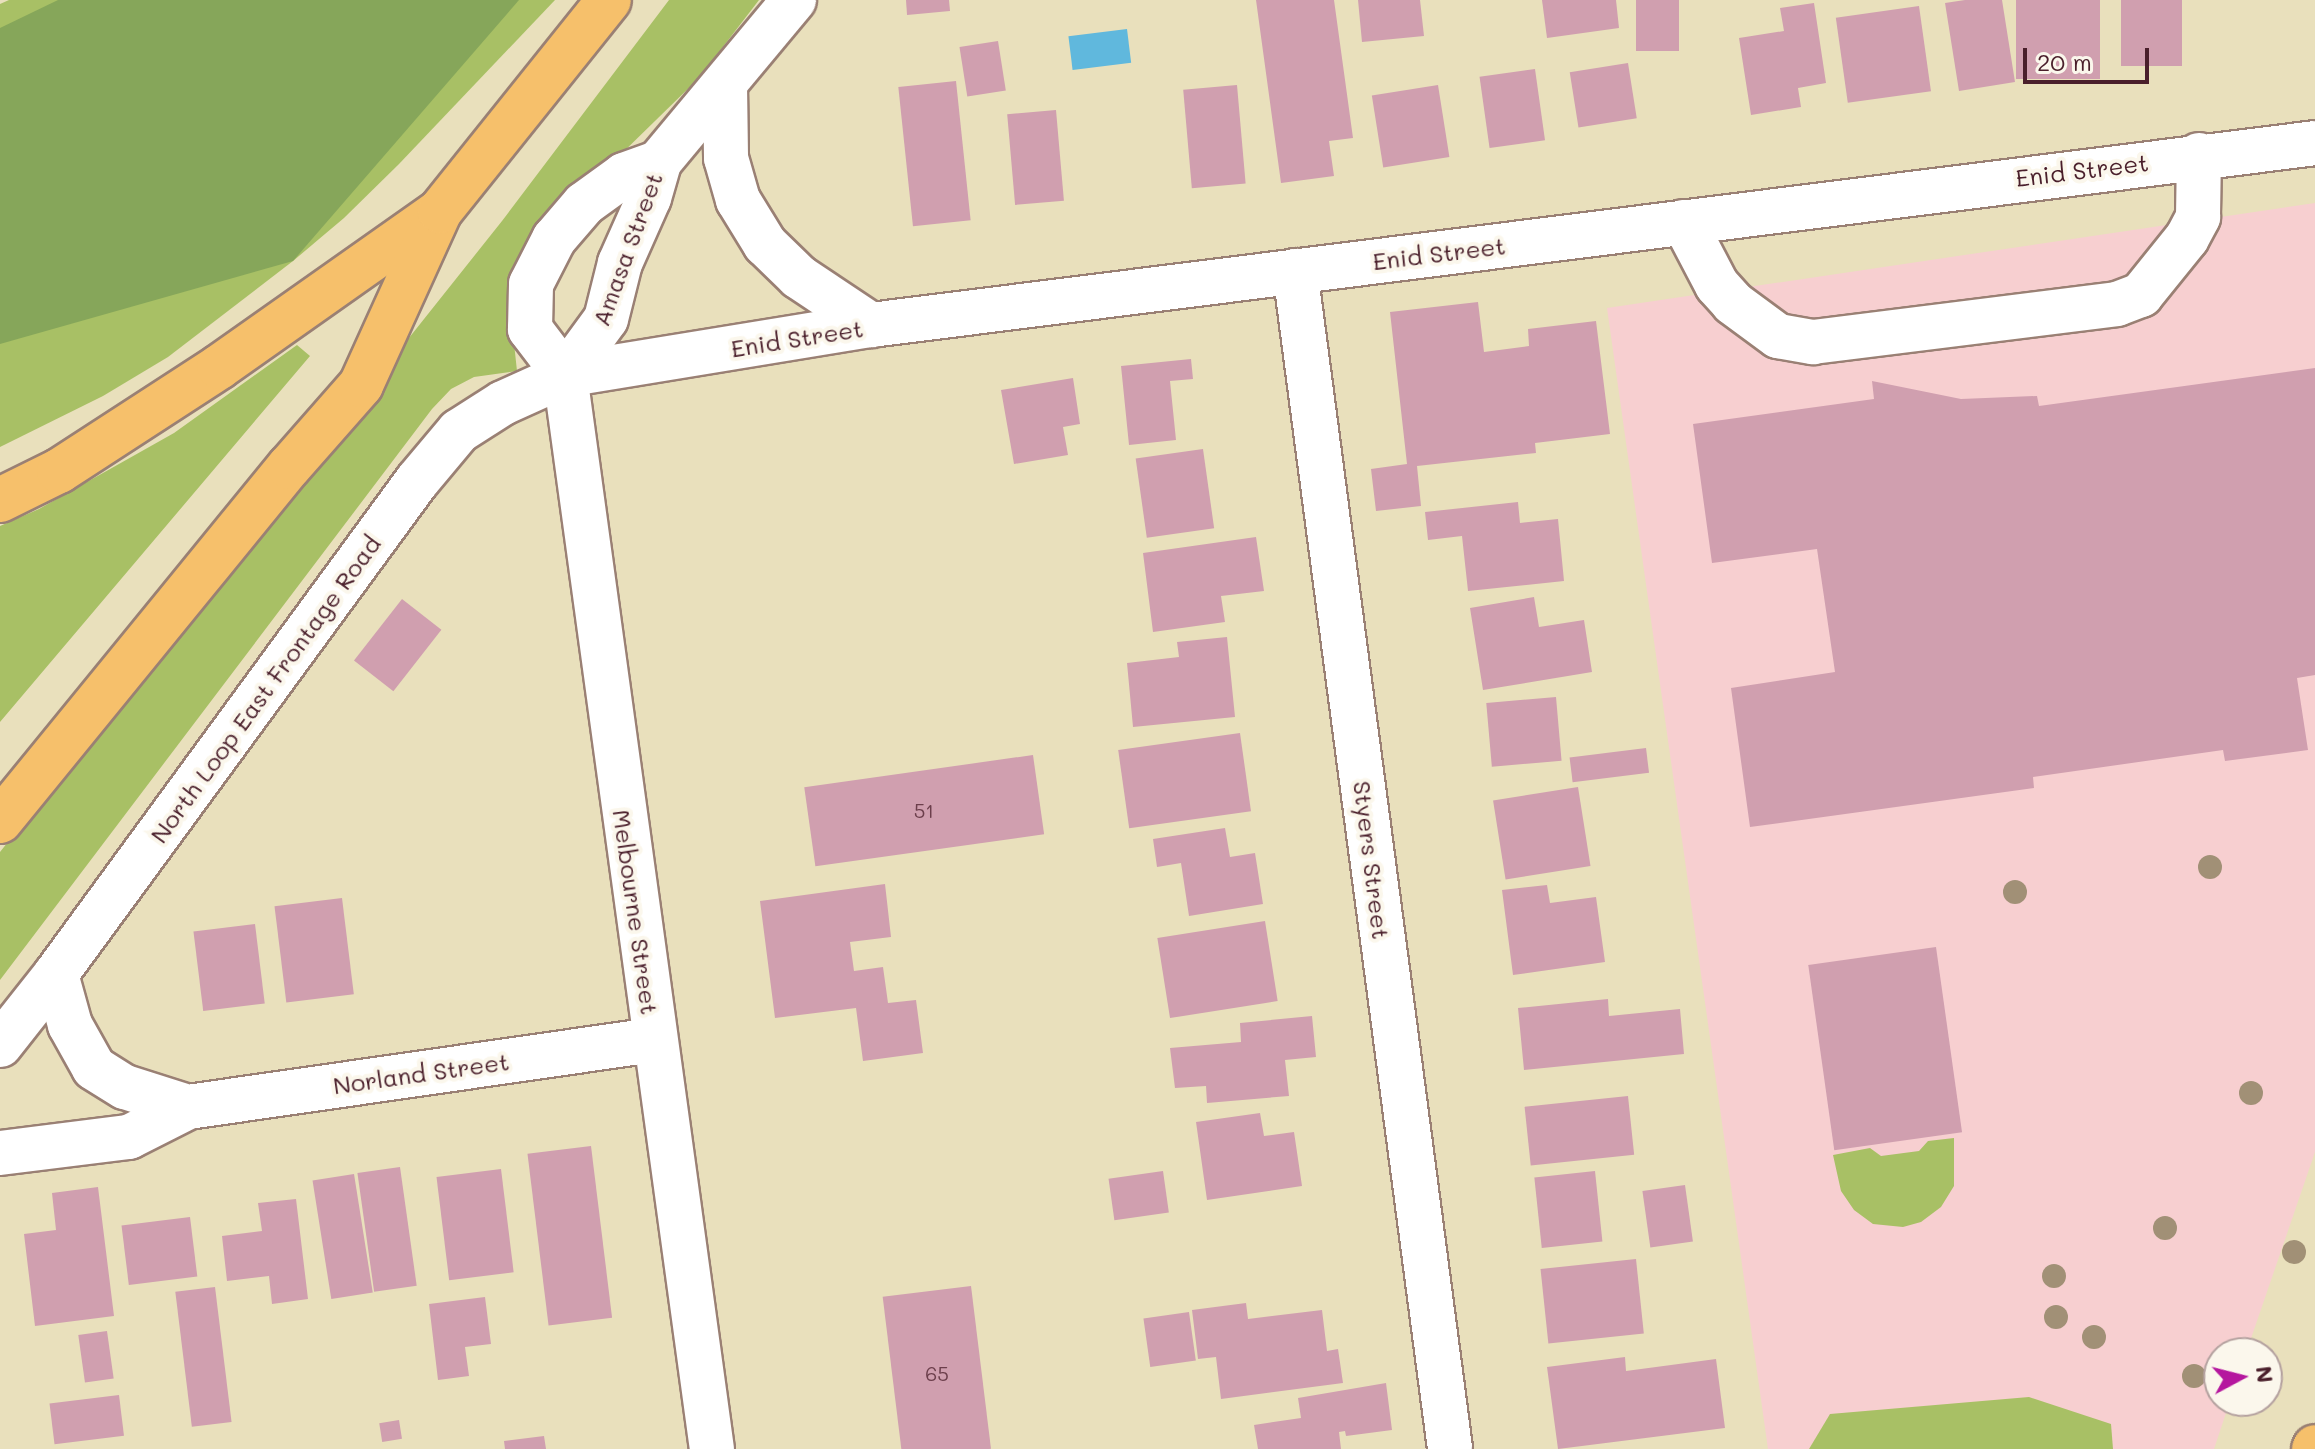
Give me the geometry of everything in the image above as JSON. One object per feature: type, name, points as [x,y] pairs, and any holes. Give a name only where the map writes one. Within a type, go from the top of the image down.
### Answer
[{"type":"highway","points":[[0,821],[289,467],[361,385],[440,211],[609,0]]},
{"type":"highway","points":[[0,500],[59,471],[219,367],[440,211]]},
{"type":"street","name":"Amasa Street","points":[[659,162],[624,175],[584,204],[554,239],[531,284],[530,329],[565,375],[606,319],[620,263],[649,198],[659,162],[794,0]]},
{"type":"street","points":[[725,85],[726,158],[738,200],[765,244],[799,277],[871,325]]},
{"type":"street","name":"Enid Street","points":[[565,375],[871,325],[2199,155],[2315,143]]},
{"type":"street","points":[[1684,222],[1717,285],[1733,303],[1778,336],[1813,342],[2117,304],[2141,295],[2187,238],[2198,217],[2199,155]]},
{"type":"street","name":"Styers Street","points":[[1295,271],[1450,1449]]},
{"type":"street","name":"North Loop East Frontage Road","points":[[0,1045],[56,974],[417,481],[459,431],[503,403],[565,375]]},
{"type":"street","name":"Melbourne Street","points":[[565,375],[653,1040],[712,1449]]},
{"type":"street","name":"Norland Street","points":[[56,974],[70,1025],[94,1068],[125,1087],[188,1107]]},
{"type":"street","name":"Norland Street","points":[[0,1153],[129,1137],[188,1107],[653,1040]]},
{"type":"shaded area","points":[[2315,203],[2315,1152],[2251,1337],[2203,1337],[2203,1417],[2225,1417],[2214,1449],[1768,1449],[1607,308]]},
{"type":"green space","points":[[9,0],[555,0],[399,164],[344,218],[293,261],[168,357],[103,396],[0,447],[0,4]]},
{"type":"green space","points":[[58,0],[519,0],[293,261],[0,344],[0,28]]},
{"type":"green space","points":[[669,0],[759,0],[699,78],[612,163],[513,334],[517,371],[474,377],[451,389],[432,409],[0,980],[0,852],[502,221]]},
{"type":"green space","points":[[297,345],[310,356],[0,722],[0,526],[39,509],[174,433]]},
{"type":"green space","points":[[1954,1138],[1954,1186],[1941,1207],[1921,1222],[1903,1227],[1873,1224],[1854,1210],[1841,1191],[1833,1155],[1870,1148],[1881,1156],[1919,1151],[1928,1141]]},
{"type":"green space","points":[[2029,1397],[2111,1424],[2113,1449],[1809,1449],[1830,1414]]},
{"type":"water","points":[[1127,29],[1131,63],[1073,70],[1068,36]]},
{"type":"building","points":[[906,0],[949,0],[950,11],[907,15]]},
{"type":"building","points":[[1256,0],[1334,0],[1353,138],[1329,141],[1334,176],[1281,183]]},
{"type":"building","points":[[1358,0],[1420,0],[1424,36],[1362,42]]},
{"type":"building","points":[[1542,0],[1616,0],[1619,28],[1547,38]]},
{"type":"building","points":[[1636,0],[1679,0],[1679,51],[1636,51]]},
{"type":"building","points":[[2002,0],[2015,82],[1959,91],[1945,3]]},
{"type":"building","points":[[2016,0],[2100,0],[2100,79],[2016,79]]},
{"type":"building","points":[[2121,0],[2182,0],[2182,66],[2121,66]]},
{"type":"building","points":[[1814,3],[1826,83],[1798,88],[1801,107],[1751,115],[1739,38],[1784,31],[1780,8]]},
{"type":"building","points":[[1919,6],[1931,91],[1848,103],[1836,18]]},
{"type":"building","points":[[998,41],[1006,90],[967,96],[959,47]]},
{"type":"building","points":[[1628,63],[1637,118],[1578,128],[1570,72]]},
{"type":"building","points":[[1535,69],[1545,140],[1490,148],[1480,77]]},
{"type":"building","points":[[956,81],[971,220],[913,226],[898,87]]},
{"type":"building","points":[[1237,85],[1246,184],[1192,188],[1183,90]]},
{"type":"building","points":[[1438,85],[1449,157],[1383,168],[1372,95]]},
{"type":"building","points":[[1056,110],[1064,201],[1015,205],[1007,114]]},
{"type":"building","points":[[1478,302],[1484,352],[1529,346],[1528,329],[1596,321],[1610,434],[1535,443],[1536,453],[1417,466],[1421,506],[1376,511],[1371,469],[1407,464],[1390,312]]},
{"type":"building","points":[[1191,359],[1193,379],[1170,381],[1176,440],[1129,445],[1121,366]]},
{"type":"building","points":[[2315,368],[2315,675],[2297,678],[2308,750],[2225,761],[2223,750],[2033,777],[2034,788],[1750,827],[1731,688],[1835,672],[1817,549],[1712,563],[1693,424],[1874,399],[1872,381],[1961,399],[2037,396],[2039,406]]},
{"type":"building","points":[[1073,378],[1080,424],[1063,427],[1068,455],[1014,464],[1001,390]]},
{"type":"building","points":[[1203,449],[1214,528],[1147,538],[1136,458]]},
{"type":"building","points":[[1518,502],[1520,523],[1558,519],[1564,581],[1468,591],[1462,536],[1428,540],[1425,512]]},
{"type":"building","points":[[1256,537],[1264,591],[1221,596],[1225,622],[1153,632],[1143,553]]},
{"type":"building","points":[[1534,597],[1539,627],[1584,620],[1592,672],[1483,690],[1470,608]]},
{"type":"building","points":[[402,599],[441,630],[393,691],[354,660]]},
{"type":"building","points":[[1227,637],[1235,717],[1133,727],[1127,663],[1179,657],[1177,642]]},
{"type":"building","points":[[1556,697],[1562,761],[1492,767],[1486,703]]},
{"type":"building","points":[[1240,733],[1251,811],[1129,828],[1118,750]]},
{"type":"building","points":[[1646,748],[1649,773],[1573,782],[1570,757]]},
{"type":"building","points":[[1033,755],[1044,834],[815,866],[804,787]]},
{"type":"building","points":[[1578,787],[1591,866],[1506,879],[1493,800]]},
{"type":"building","points":[[1225,828],[1230,857],[1255,853],[1263,904],[1189,916],[1181,863],[1157,867],[1153,839]]},
{"type":"building","points":[[885,884],[891,937],[850,942],[854,971],[883,967],[888,1003],[916,1000],[923,1053],[863,1061],[856,1008],[775,1018],[760,901]]},
{"type":"building","points":[[1547,885],[1550,903],[1596,897],[1605,962],[1513,975],[1502,890]]},
{"type":"building","points":[[342,898],[354,994],[286,1003],[275,906]]},
{"type":"building","points":[[1265,921],[1278,1001],[1170,1018],[1157,938]]},
{"type":"building","points":[[255,924],[265,1003],[203,1011],[193,932]]},
{"type":"building","points":[[1936,947],[1962,1132],[1834,1150],[1808,965]]},
{"type":"building","points":[[1608,999],[1609,1016],[1680,1009],[1684,1054],[1524,1070],[1518,1008]]},
{"type":"building","points":[[1312,1016],[1316,1057],[1285,1060],[1289,1096],[1207,1103],[1206,1086],[1175,1088],[1170,1048],[1241,1042],[1240,1023]]},
{"type":"building","points":[[1628,1096],[1634,1155],[1531,1166],[1525,1107]]},
{"type":"building","points":[[1260,1113],[1264,1136],[1294,1132],[1302,1186],[1207,1200],[1196,1122]]},
{"type":"building","points":[[591,1146],[612,1318],[549,1326],[527,1154]]},
{"type":"building","points":[[400,1167],[417,1286],[374,1292],[357,1173]]},
{"type":"building","points":[[501,1169],[514,1272],[449,1280],[436,1177]]},
{"type":"building","points":[[1163,1171],[1169,1213],[1114,1220],[1109,1179]]},
{"type":"building","points":[[1595,1171],[1602,1242],[1542,1248],[1534,1177]]},
{"type":"building","points":[[354,1174],[373,1293],[331,1299],[313,1181]]},
{"type":"building","points":[[1685,1185],[1693,1241],[1650,1247],[1642,1191]]},
{"type":"building","points":[[98,1187],[114,1316],[35,1326],[24,1234],[56,1230],[52,1193]]},
{"type":"building","points":[[296,1199],[308,1299],[272,1304],[269,1276],[227,1281],[222,1236],[262,1231],[258,1203]]},
{"type":"building","points":[[190,1217],[197,1277],[129,1285],[122,1225]]},
{"type":"building","points":[[1636,1259],[1644,1334],[1548,1344],[1541,1269]]},
{"type":"building","points":[[971,1286],[991,1449],[901,1449],[883,1297]]},
{"type":"building","points":[[215,1287],[232,1422],[192,1427],[175,1292]]},
{"type":"building","points":[[485,1297],[491,1344],[465,1347],[469,1376],[438,1380],[429,1304]]},
{"type":"building","points":[[1246,1303],[1248,1319],[1322,1310],[1327,1351],[1338,1349],[1343,1383],[1221,1399],[1216,1357],[1198,1359],[1192,1310]]},
{"type":"building","points":[[1189,1312],[1196,1361],[1150,1367],[1143,1318]]},
{"type":"building","points":[[107,1331],[114,1379],[85,1383],[78,1335]]},
{"type":"building","points":[[1625,1357],[1626,1371],[1716,1359],[1725,1428],[1558,1449],[1547,1367]]},
{"type":"building","points":[[1386,1383],[1392,1430],[1346,1436],[1345,1431],[1339,1432],[1341,1449],[1258,1449],[1254,1425],[1301,1418],[1298,1398]]},
{"type":"building","points":[[119,1395],[124,1436],[55,1444],[50,1404]]},
{"type":"building","points":[[399,1420],[402,1439],[382,1442],[379,1423]]},
{"type":"building","points":[[544,1436],[546,1449],[505,1449],[504,1441]]}]
